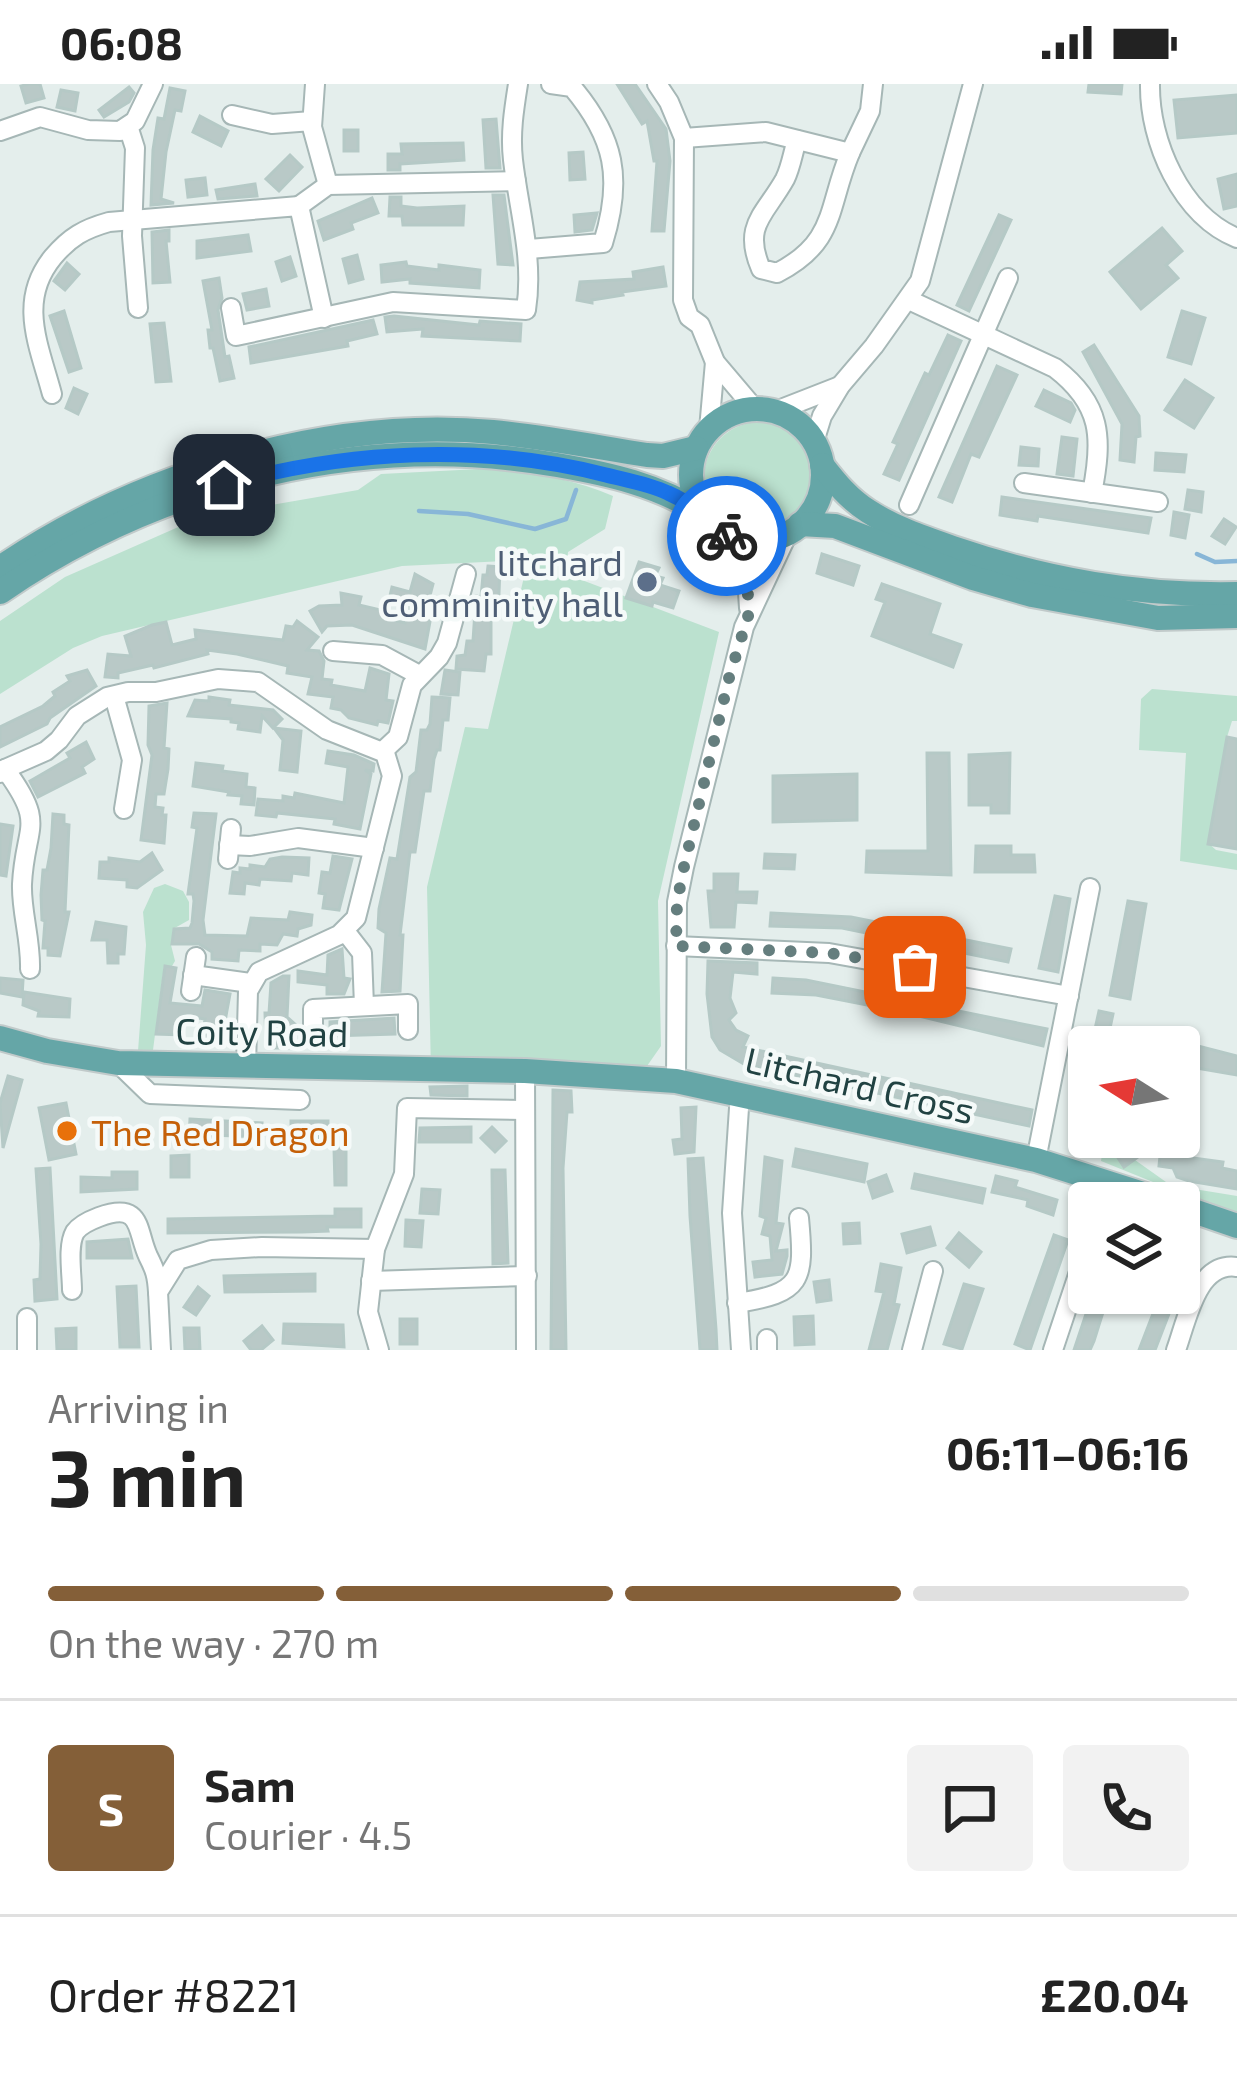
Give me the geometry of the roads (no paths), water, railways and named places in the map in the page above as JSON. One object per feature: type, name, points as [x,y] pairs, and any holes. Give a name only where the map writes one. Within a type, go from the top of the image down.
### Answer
[{"type":"main road","points":[[0,568],[38,542],[162,482],[221,462],[283,449],[370,436],[471,432],[663,456],[702,439],[729,414],[765,410],[791,418],[847,496],[884,520],[1008,567],[1090,585],[1169,596],[1237,594]]},
{"type":"main road","points":[[702,439],[692,489],[704,514]]},
{"type":"main road","points":[[794,529],[819,498],[818,454]]},
{"type":"main road","points":[[0,592],[71,547],[195,493],[253,477],[374,457],[480,456],[551,464],[663,490],[724,532],[745,540],[835,526],[1032,596],[1158,618],[1237,616]]},
{"type":"main road","name":"Coity Road","points":[[0,1038],[46,1052],[118,1064],[525,1071]]},
{"type":"main road","name":"Litchard Cross","points":[[525,1071],[676,1081],[740,1093],[1036,1160],[1084,1182]]},
{"type":"main road","name":"Litchard Cross","points":[[1200,1213],[1230,1224]]},
{"type":"street","points":[[0,130],[40,117],[101,132],[120,131],[135,121],[153,84]]},
{"type":"street","points":[[315,84],[312,122],[328,185]]},
{"type":"street","points":[[231,308],[236,335],[393,302],[526,310],[529,249],[512,127],[518,84]]},
{"type":"street","points":[[529,249],[604,243],[610,220],[614,162],[608,137],[572,87],[551,84]]},
{"type":"street","points":[[657,84],[684,138],[685,284],[694,292],[700,325],[716,362],[765,410],[839,386]]},
{"type":"street","points":[[797,140],[786,176],[758,218],[752,248],[761,269],[777,273],[805,259],[832,218],[839,179],[870,112],[873,84]]},
{"type":"street","points":[[818,454],[822,416],[839,386],[920,280],[973,84]]},
{"type":"street","points":[[1150,84],[1150,109],[1172,177],[1206,215],[1237,238]]},
{"type":"street","points":[[232,115],[272,124],[312,122]]},
{"type":"street","points":[[128,126],[135,148],[138,308]]},
{"type":"street","points":[[684,138],[766,132],[850,154]]},
{"type":"street","points":[[52,394],[31,303],[37,281],[61,248],[82,230],[299,206],[328,185],[516,181]]},
{"type":"street","points":[[299,206],[325,318]]},
{"type":"street","points":[[908,505],[992,340],[1008,278]]},
{"type":"street","points":[[909,300],[1054,368],[1074,383],[1094,417],[1100,455],[1092,493]]},
{"type":"street","points":[[702,439],[716,362]]},
{"type":"street","points":[[1024,483],[1158,502]]},
{"type":"street","points":[[676,1081],[677,902],[684,867],[749,613],[794,529]]},
{"type":"street","points":[[724,532],[746,562],[749,613]]},
{"type":"street","points":[[383,751],[398,737],[412,685],[447,643],[456,583]]},
{"type":"street","points":[[343,657],[382,655],[419,675]]},
{"type":"street","points":[[23,959],[22,888],[34,820],[28,803],[3,771],[46,751],[77,716],[114,696],[218,679],[258,682],[327,730],[383,751],[392,763],[392,776],[356,918],[345,931],[259,972],[250,982],[246,1067]]},
{"type":"street","points":[[114,696],[132,760],[119,799]]},
{"type":"street","points":[[229,845],[298,838],[374,848]]},
{"type":"street","points":[[1036,1160],[1090,888]]},
{"type":"street","points":[[345,931],[362,953],[364,1006]]},
{"type":"street","points":[[676,946],[829,953],[1069,996]]},
{"type":"street","points":[[193,974],[250,982]]},
{"type":"street","points":[[313,1037],[313,1009],[408,1004],[408,1030]]},
{"type":"street","points":[[118,1064],[150,1094],[300,1100]]},
{"type":"street","points":[[525,1071],[526,1350]]},
{"type":"street","points":[[740,1093],[732,1213],[741,1350]]},
{"type":"street","points":[[379,1350],[368,1312],[371,1281],[375,1249],[404,1174],[407,1108],[525,1110]]},
{"type":"street","points":[[72,1290],[74,1234],[104,1215],[128,1214],[139,1222],[149,1258],[157,1267],[160,1350]]},
{"type":"street","points":[[737,1303],[779,1296],[796,1279],[803,1259],[800,1218]]},
{"type":"street","points":[[158,1292],[178,1261],[211,1250],[375,1249]]},
{"type":"street","points":[[1175,1350],[1207,1276],[1220,1267],[1237,1267]]},
{"type":"street","points":[[912,1350],[933,1271]]},
{"type":"street","points":[[371,1281],[526,1276]]},
{"type":"street","points":[[1053,1350],[1068,1305]]},
{"type":"street","points":[[27,1318],[27,1350]]},
{"type":"waterway","points":[[419,511],[468,514],[535,529],[566,519],[576,490]]},
{"type":"waterway","points":[[1197,554],[1215,562],[1237,561]]},
{"type":"place","name":"litchard comminity hall","points":[[647,582]]},
{"type":"place","name":"The Red Dragon","points":[[67,1131]]}]
